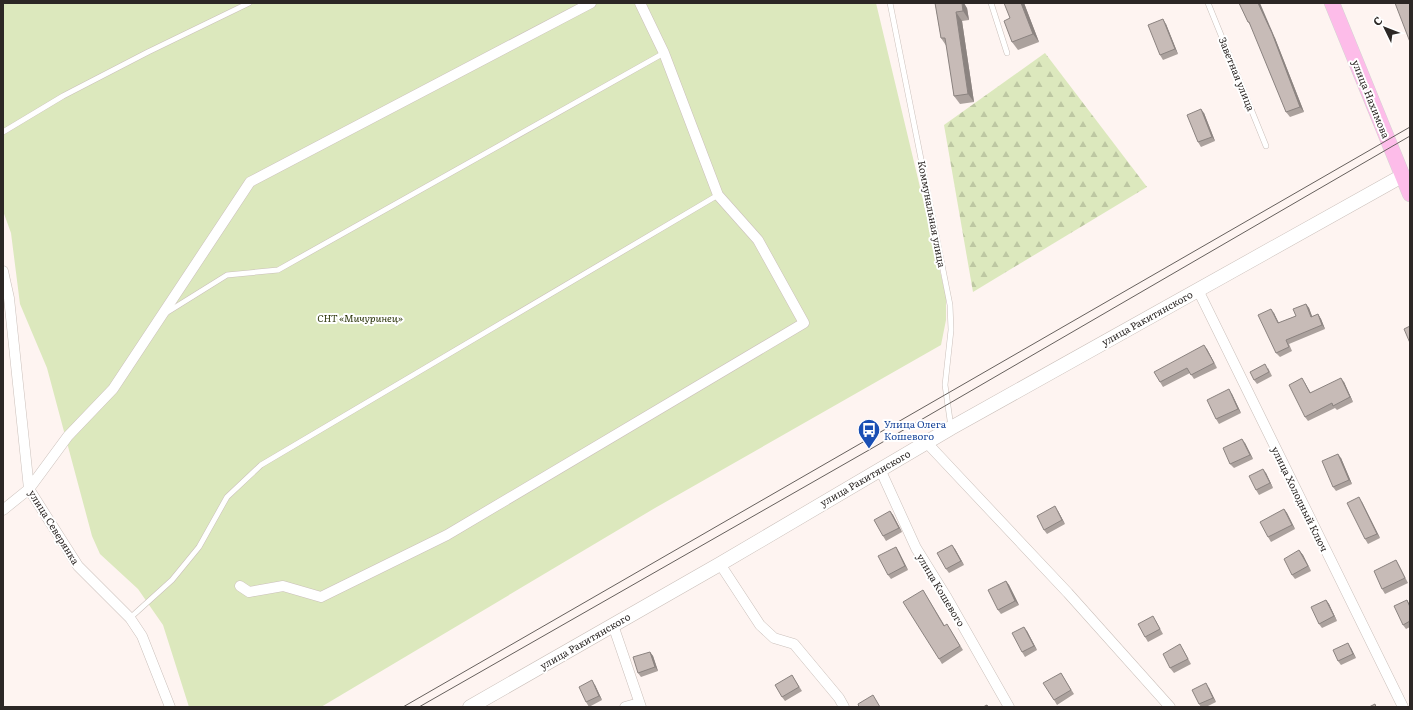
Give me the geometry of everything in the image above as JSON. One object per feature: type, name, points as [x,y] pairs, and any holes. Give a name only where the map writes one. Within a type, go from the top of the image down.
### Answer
[{"type":"main road","name":"улица Нахимова","points":[[1332,3],[1406,174],[1410,194]]},
{"type":"main road","name":"улица Ракитянского","points":[[470,707],[720,564],[951,428],[1406,174]]},
{"type":"street","points":[[3,510],[30,489],[68,436],[113,390],[250,182],[591,3]]},
{"type":"street","points":[[240,586],[249,592],[283,586],[321,597],[447,535],[804,323],[758,240],[718,195],[664,53],[640,3]]},
{"type":"street","name":"улица Северянка","points":[[3,271],[9,298],[30,489],[78,566],[130,618],[142,636],[170,707]]},
{"type":"street","name":"улица Холодный Ключ","points":[[1198,290],[1403,707]]},
{"type":"street","points":[[927,443],[1068,592],[1170,707]]},
{"type":"street","name":"улица Кошевого","points":[[880,469],[916,548],[947,598],[1009,707]]},
{"type":"street","points":[[720,564],[760,625],[774,638],[794,644],[839,698],[844,707]]},
{"type":"street","points":[[613,625],[640,705],[625,707]]},
{"type":"lane","points":[[3,132],[63,96],[148,52],[249,3]]},
{"type":"lane","name":"Коммунальная улица","points":[[890,3],[950,304],[951,330],[945,385],[951,428]]},
{"type":"lane","points":[[991,3],[1007,53]]},
{"type":"lane","name":"Заветная улица","points":[[1208,3],[1266,146]]},
{"type":"lane","points":[[164,314],[227,275],[278,270],[664,53]]},
{"type":"lane","points":[[130,618],[172,580],[199,547],[227,497],[261,465],[718,195]]},
{"type":"green space","name":"СНТ «Мичуринец»","points":[[3,3],[876,3],[946,296],[946,320],[941,345],[655,508],[321,707],[189,707],[163,625],[138,589],[100,554],[92,536],[47,368],[20,304],[11,233],[3,211]]},
{"type":"green space","points":[[1045,53],[1147,187],[973,292],[944,125]]},
{"type":"building","points":[[935,3],[962,3],[963,11],[956,12],[968,94],[954,96],[945,38],[941,38]]},
{"type":"building","points":[[1004,3],[1021,3],[1033,34],[1012,42],[1004,21],[1010,18]]},
{"type":"building","points":[[1239,3],[1258,3],[1272,33],[1300,107],[1286,112],[1249,22]]},
{"type":"building","points":[[1395,3],[1410,3],[1410,42]]},
{"type":"building","points":[[1163,19],[1175,49],[1160,55],[1148,25]]},
{"type":"building","points":[[1201,109],[1212,137],[1198,142],[1187,115]]},
{"type":"building","points":[[1306,304],[1311,317],[1318,314],[1322,325],[1286,340],[1289,347],[1276,353],[1258,315],[1271,309],[1278,323],[1296,316],[1293,309]]},
{"type":"building","points":[[1410,326],[1410,343],[1404,329]]},
{"type":"building","points":[[1204,345],[1214,363],[1191,375],[1187,368],[1160,382],[1154,372]]},
{"type":"building","points":[[1265,364],[1269,372],[1254,380],[1250,372]]},
{"type":"building","points":[[1302,378],[1310,393],[1341,378],[1350,397],[1333,406],[1332,403],[1305,417],[1289,385]]},
{"type":"building","points":[[1229,389],[1238,409],[1216,419],[1207,400]]},
{"type":"building","points":[[1242,439],[1250,455],[1230,464],[1223,448]]},
{"type":"building","points":[[1338,454],[1349,480],[1333,487],[1322,461]]},
{"type":"building","points":[[1263,469],[1270,483],[1256,490],[1249,476]]},
{"type":"building","points":[[1359,497],[1377,534],[1365,539],[1347,503]]},
{"type":"building","points":[[1055,506],[1062,520],[1044,530],[1037,516]]},
{"type":"building","points":[[1284,509],[1292,525],[1268,537],[1260,522]]},
{"type":"building","points":[[890,511],[899,528],[883,536],[874,520]]},
{"type":"building","points":[[952,545],[961,561],[946,569],[937,553]]},
{"type":"building","points":[[896,547],[905,566],[888,575],[878,556]]},
{"type":"building","points":[[1299,550],[1308,566],[1292,575],[1284,559]]},
{"type":"building","points":[[1396,560],[1405,578],[1382,589],[1374,571]]},
{"type":"building","points":[[1006,581],[1015,601],[998,610],[988,590]]},
{"type":"building","points":[[923,590],[944,626],[947,624],[960,646],[939,659],[903,602]]},
{"type":"building","points":[[1326,600],[1334,616],[1319,624],[1311,607]]},
{"type":"building","points":[[1407,600],[1410,607],[1410,621],[1403,625],[1394,606]]},
{"type":"building","points":[[1153,616],[1160,629],[1145,637],[1138,624]]},
{"type":"building","points":[[1024,627],[1034,646],[1022,652],[1012,633]]},
{"type":"building","points":[[1348,643],[1353,654],[1338,661],[1333,650]]},
{"type":"building","points":[[1180,644],[1188,659],[1170,668],[1163,654]]},
{"type":"building","points":[[650,652],[655,667],[638,673],[633,657]]},
{"type":"building","points":[[1061,673],[1071,690],[1054,700],[1043,683]]},
{"type":"building","points":[[792,675],[799,687],[782,697],[775,685]]},
{"type":"building","points":[[592,680],[599,696],[586,702],[579,687]]},
{"type":"building","points":[[1206,683],[1213,698],[1199,704],[1192,690]]},
{"type":"building","points":[[873,695],[880,707],[859,707],[858,704]]},
{"type":"building","points":[[1375,704],[1376,707],[1369,707]]},
{"type":"tram line","points":[[403,707],[1410,127]]},
{"type":"tram line","points":[[419,707],[869,450],[1410,136]]},
{"type":"place","name":"Улица Олега Кошевого","points":[[869,450]]}]
